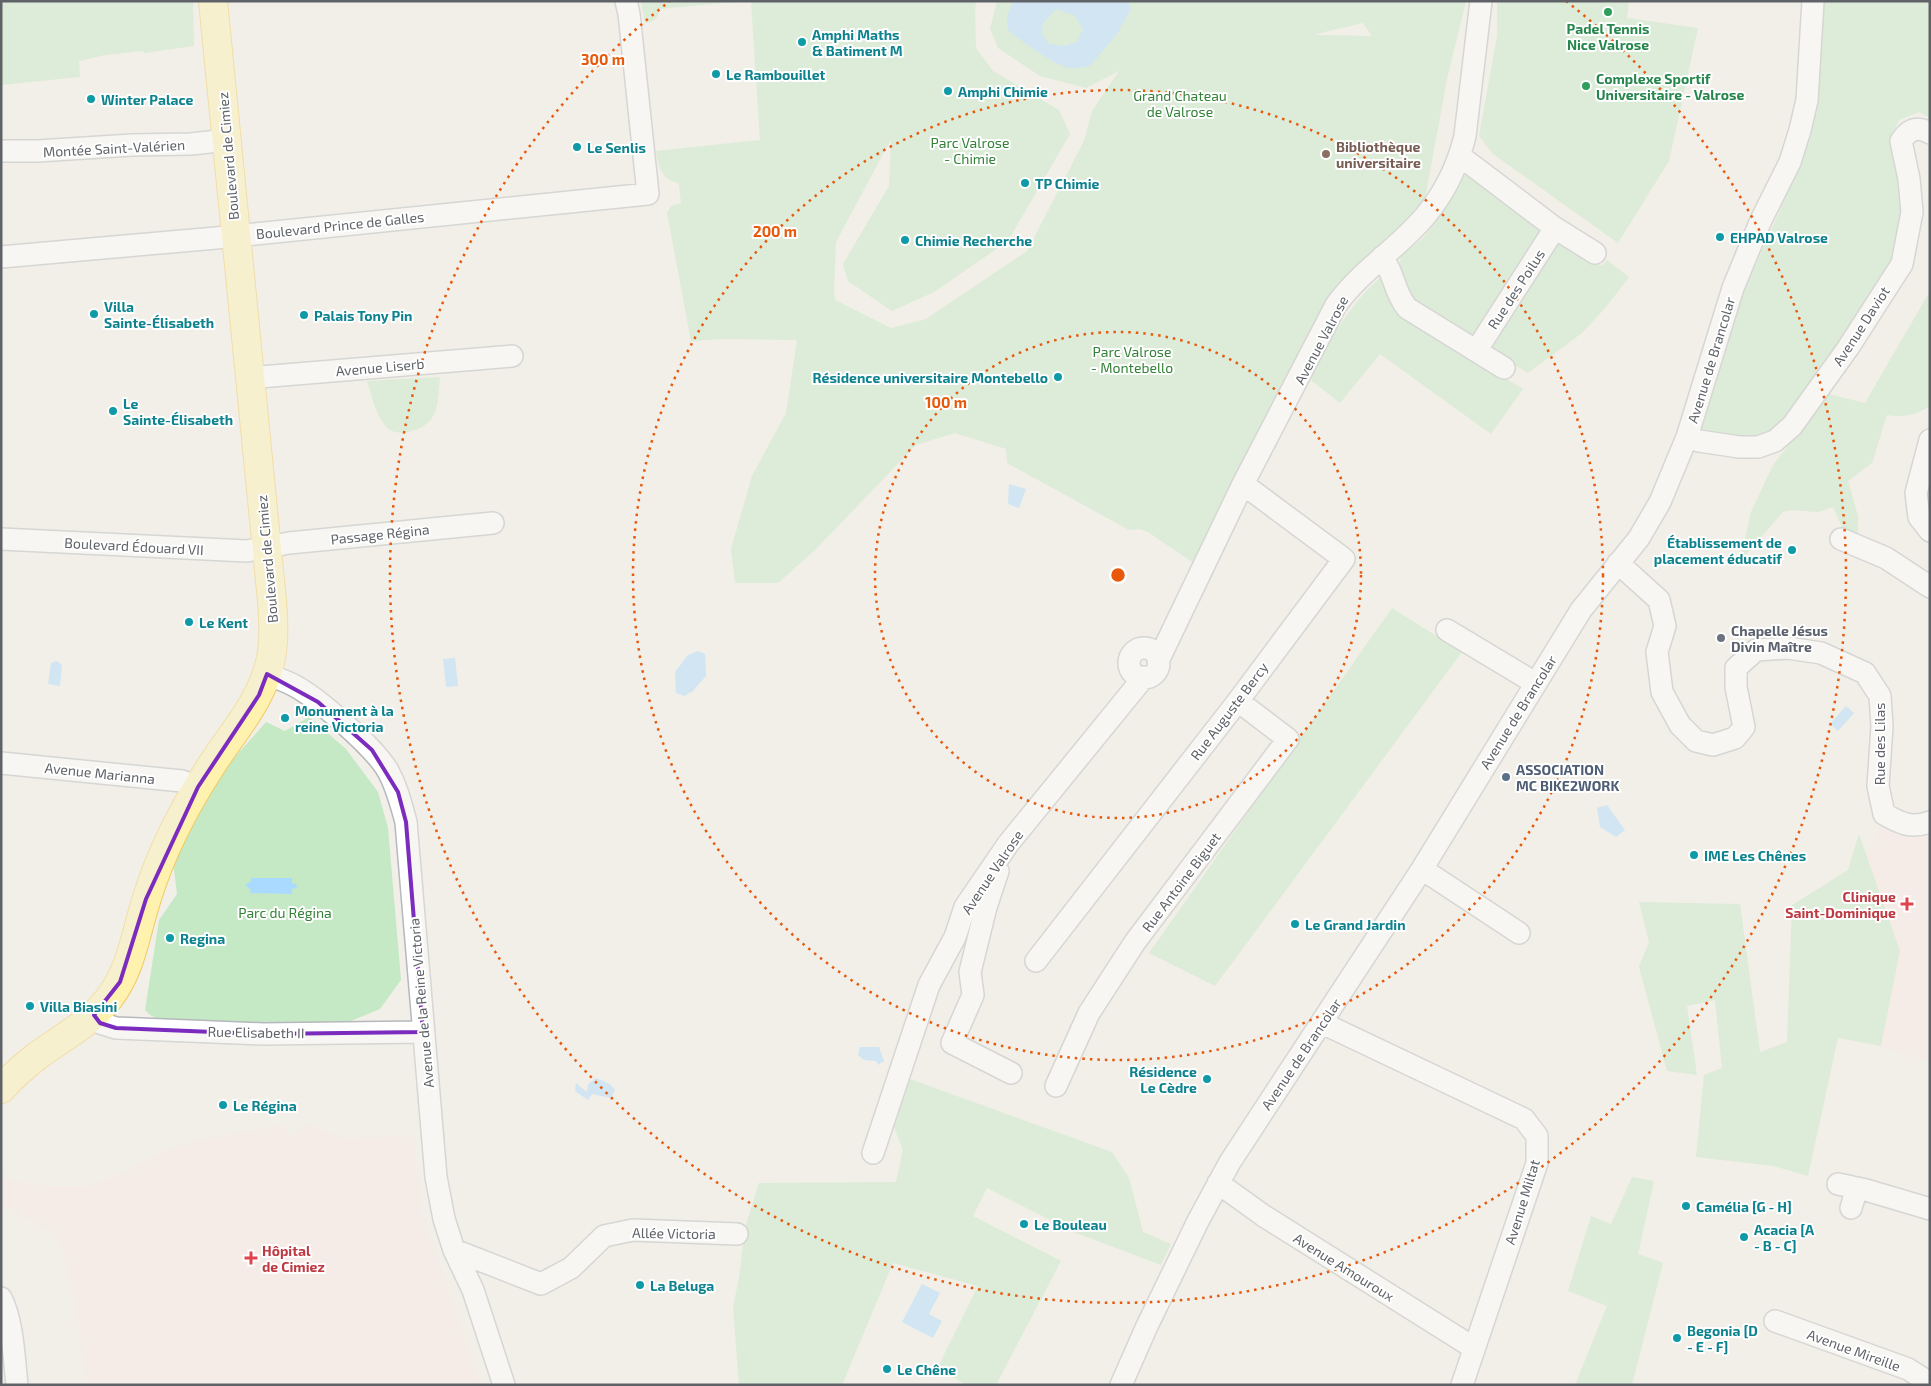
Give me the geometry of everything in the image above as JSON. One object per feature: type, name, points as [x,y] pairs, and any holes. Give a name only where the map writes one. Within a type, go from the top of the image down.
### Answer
[{"type":"main road","name":"Boulevard de Cimiez","points":[[1,1089],[14,1074],[94,1015],[120,982],[128,963],[152,882],[172,837],[198,787],[259,695],[267,674],[274,623],[213,1]]},
{"type":"street","name":"Boulevard Prince de Galles","points":[[1,257],[235,236],[648,194],[629,14],[626,1]]},
{"type":"street","name":"Avenue Valrose","points":[[873,1153],[929,986],[955,937],[965,907],[1008,844],[1144,677],[1135,675],[1132,671],[1129,663],[1132,654],[1139,648],[1150,649],[1154,652],[1158,661],[1243,484],[1336,305],[1354,283],[1426,215],[1442,192],[1460,156],[1465,136],[1481,1]]},
{"type":"street","name":"Avenue de Brancolar","points":[[1121,1385],[1147,1326],[1218,1183],[1264,1107],[1422,869],[1581,610],[1648,524],[1660,502],[1687,437],[1733,288],[1761,220],[1790,162],[1800,130],[1807,100],[1813,1]]},
{"type":"street","name":"Avenue Daviot","points":[[1687,437],[1699,441],[1739,447],[1758,446],[1775,441],[1792,426],[1848,348],[1902,264],[1912,212],[1909,179],[1901,141],[1914,128],[1923,129],[1930,133]]},
{"type":"street","name":"Montée Saint-Valérien","points":[[1,151],[191,144],[227,140]]},
{"type":"street","points":[[1460,156],[1555,228],[1595,253]]},
{"type":"street","name":"Rue des Poilus","points":[[1476,351],[1555,228]]},
{"type":"street","points":[[1382,257],[1389,266],[1398,296],[1407,308],[1504,368]]},
{"type":"street","name":"Avenue Liserb","points":[[249,378],[512,356]]},
{"type":"street","points":[[1930,440],[1916,493],[1919,517],[1930,531]]},
{"type":"street","name":"Rue Auguste Bercy","points":[[1036,961],[1238,701],[1344,559],[1243,484]]},
{"type":"street","name":"Passage Régina","points":[[266,548],[289,543],[494,523]]},
{"type":"street","name":"Boulevard Édouard VII","points":[[1,539],[247,551],[266,548]]},
{"type":"street","points":[[1841,539],[1886,558],[1930,587]]},
{"type":"street","name":"Rue des Lilas","points":[[1618,563],[1659,600],[1665,626],[1657,652],[1662,692],[1680,725],[1696,741],[1713,745],[1735,738],[1744,727],[1736,687],[1736,668],[1756,650],[1788,648],[1821,653],[1866,673],[1880,696],[1882,726],[1878,786],[1884,814],[1902,824],[1922,825],[1930,822]]},
{"type":"street","points":[[1447,630],[1535,683]]},
{"type":"street","name":"Avenue de la Reine Victoria","points":[[267,674],[304,692],[372,750],[387,769],[398,792],[406,822],[436,1177],[444,1219],[454,1250],[473,1290],[504,1385]]},
{"type":"street","name":"Rue Antoine Biguet","points":[[1056,1086],[1089,1013],[1135,942],[1288,739],[1238,701]]},
{"type":"street","name":"Avenue Marianna","points":[[1,763],[182,782],[198,787]]},
{"type":"street","points":[[1008,844],[986,907],[970,972],[973,995],[952,1043],[1012,1073]]},
{"type":"street","points":[[1422,869],[1519,934]]},
{"type":"street","name":"Rue Elisabeth II","points":[[94,1015],[100,1023],[116,1028],[264,1034],[423,1032]]},
{"type":"street","name":"Avenue Miltat","points":[[1322,1022],[1524,1119],[1536,1136],[1537,1163],[1462,1385]]},
{"type":"street","name":"Avenue Amouroux","points":[[1218,1183],[1288,1231],[1474,1348]]},
{"type":"street","points":[[1848,1194],[1930,1209]]},
{"type":"street","name":"Allée Victoria","points":[[454,1250],[541,1284],[571,1268],[604,1236],[633,1230],[737,1234]]},
{"type":"street","points":[[1,1298],[12,1340],[16,1385]]},
{"type":"street","name":"Avenue Mireille","points":[[1775,1321],[1908,1370],[1930,1383]]},
{"type":"highlighted area","points":[[267,674],[318,702],[372,750],[398,792],[406,822],[423,1032],[263,1034],[116,1028],[100,1023],[94,1015],[120,982],[146,899],[198,787],[259,695]]},
{"type":"shaded area","name":"Clinique Saint-Dominique","points":[[1882,824],[1890,830],[1922,838],[1930,834],[1930,1062],[1881,1046],[1900,951],[1867,857]]},
{"type":"shaded area","name":"Hôpital de Cimiez","points":[[282,1125],[290,1136],[300,1133],[303,1126],[307,1125],[346,1139],[414,1135],[422,1220],[439,1263],[480,1385],[87,1385],[76,1308],[60,1238],[53,1231],[1,1204],[1,1175],[18,1182],[50,1186],[89,1186],[123,1174],[165,1152],[190,1142]]},
{"type":"green space","points":[[1,1],[193,1],[194,46],[144,53],[143,51],[105,55],[79,61],[80,77],[1,85]]},
{"type":"green space","points":[[641,1],[744,1],[659,9],[656,19],[645,23]]},
{"type":"green space","points":[[751,1],[976,1],[976,48],[993,71],[1059,110],[1070,134],[1008,241],[934,292],[892,311],[848,281],[843,264],[889,186],[891,139],[836,242],[834,289],[835,300],[891,328],[926,319],[1027,251],[1084,141],[1092,111],[1119,71],[1086,88],[1040,76],[998,48],[990,29],[997,1],[1466,1],[1447,79],[1424,204],[1336,298],[1195,564],[1148,532],[1139,529],[1129,530],[1007,463],[1006,449],[955,433],[916,445],[815,550],[778,583],[735,583],[731,549],[752,476],[786,413],[797,340],[723,339],[691,341],[667,213],[671,206],[681,203],[679,183],[669,179],[662,172],[656,151],[760,140]],"holes":[[[1363,23],[1372,36],[1316,35],[1316,34]]]},
{"type":"green space","name":"Complexe Sportif Universitaire - Valrose","points":[[1497,1],[1629,1],[1627,18],[1698,28],[1669,161],[1618,243],[1493,154],[1479,136],[1497,36]]},
{"type":"green space","points":[[1823,1],[1930,1],[1930,118],[1919,112],[1899,120],[1893,132],[1893,149],[1904,199],[1892,270],[1773,437],[1707,438],[1700,430],[1740,300],[1795,176]]},
{"type":"green space","points":[[1472,174],[1544,230],[1471,338],[1404,300],[1398,274],[1401,256],[1423,238],[1435,222],[1460,177]]},
{"type":"green space","points":[[1562,238],[1602,266],[1607,260],[1629,277],[1606,307],[1582,333],[1528,373],[1483,347],[1556,239]]},
{"type":"green space","points":[[1383,275],[1412,321],[1523,389],[1491,434],[1380,354],[1340,403],[1312,381],[1310,374],[1342,322],[1361,297]]},
{"type":"green space","points":[[1930,291],[1930,405],[1910,415],[1887,415],[1872,463],[1848,481],[1858,516],[1858,537],[1845,533],[1833,507],[1818,512],[1790,510],[1783,512],[1740,561],[1751,512],[1773,465],[1829,394],[1865,403]]},
{"type":"green space","points":[[440,377],[437,404],[432,418],[419,428],[404,433],[390,430],[382,421],[367,381]]},
{"type":"green space","points":[[1392,608],[1462,652],[1215,986],[1149,953]]},
{"type":"green space","name":"Parc du Régina","points":[[309,717],[346,749],[378,792],[388,828],[401,980],[380,1009],[351,1021],[232,1025],[159,1019],[150,1015],[145,1010],[159,920],[177,894],[172,853],[207,788],[266,722],[285,731]]},
{"type":"green space","points":[[1859,834],[1900,951],[1881,1046],[1838,1038],[1808,1176],[1774,1166],[1696,1157],[1704,1075],[1722,1068],[1715,1000],[1687,1006],[1697,1075],[1667,1071],[1639,967],[1649,942],[1639,902],[1740,904],[1760,1052],[1787,1042],[1792,905],[1848,870]]},
{"type":"green space","points":[[904,1077],[1112,1152],[1129,1178],[1143,1232],[1171,1244],[1161,1265],[1076,1233],[987,1188],[973,1216],[1061,1261],[996,1385],[967,1385],[937,1369],[978,1286],[893,1263],[842,1385],[739,1385],[733,1307],[739,1278],[745,1228],[759,1183],[896,1182],[903,1150],[892,1122]]},
{"type":"green space","points":[[1632,1177],[1654,1181],[1638,1254],[1663,1263],[1632,1385],[1575,1385],[1607,1306],[1568,1291],[1591,1216],[1611,1224]]},
{"type":"water","points":[[1013,1],[1129,1],[1131,9],[1117,34],[1090,66],[1075,68],[1056,63],[1013,34],[1008,30],[1007,16]],"holes":[[[1056,9],[1074,15],[1083,29],[1077,42],[1064,46],[1049,44],[1042,34],[1043,23]]]},
{"type":"water","points":[[1009,484],[1026,489],[1019,508],[1008,504]]},
{"type":"water","points":[[698,651],[705,654],[706,676],[691,693],[685,696],[676,693],[675,672],[688,655]]},
{"type":"water","points":[[455,658],[458,686],[446,687],[443,659]]},
{"type":"water","points":[[57,661],[62,665],[60,686],[48,684],[51,663]]},
{"type":"water","points":[[1846,706],[1854,713],[1838,731],[1830,724]]},
{"type":"water","points":[[1607,805],[1625,830],[1616,837],[1600,827],[1597,808]]},
{"type":"water","points":[[251,878],[292,878],[292,883],[296,884],[297,888],[292,889],[292,894],[250,893],[251,890],[245,885],[251,881]]},
{"type":"water","points":[[860,1047],[879,1047],[884,1061],[878,1065],[876,1061],[864,1060],[858,1055]]},
{"type":"water","points":[[596,1078],[610,1084],[615,1090],[611,1098],[592,1094],[588,1100],[575,1091],[576,1083],[587,1092],[588,1084]]},
{"type":"water","points":[[922,1284],[940,1293],[929,1314],[942,1321],[933,1338],[902,1322]]},
{"type":"place","name":"Padel Tennis Nice Valrose","points":[[1608,12]]},
{"type":"place","name":"Amphi Maths & Batiment M","points":[[802,42]]},
{"type":"place","name":"Le Rambouillet","points":[[716,74]]},
{"type":"place","name":"Complexe Sportif Universitaire - Valrose","points":[[1586,86]]},
{"type":"place","name":"Amphi Chimie","points":[[948,91]]},
{"type":"place","name":"Winter Palace","points":[[91,99]]},
{"type":"place","name":"Le Senlis","points":[[577,147]]},
{"type":"place","name":"Bibliothèque universitaire","points":[[1326,154]]},
{"type":"place","name":"TP Chimie","points":[[1025,183]]},
{"type":"place","name":"EHPAD Valrose","points":[[1720,237]]},
{"type":"place","name":"Chimie Recherche","points":[[905,240]]},
{"type":"place","name":"Villa Sainte-Élisabeth","points":[[94,314]]},
{"type":"place","name":"Palais Tony Pin","points":[[304,315]]},
{"type":"place","name":"Résidence universitaire Montebello","points":[[1058,377]]},
{"type":"place","name":"Le Sainte-Élisabeth","points":[[113,411]]},
{"type":"place","name":"Établissement de placement éducatif","points":[[1792,550]]},
{"type":"place","name":"Le Kent","points":[[189,622]]},
{"type":"place","name":"Chapelle Jésus Divin Maître","points":[[1721,638]]},
{"type":"place","name":"Monument à la reine Victoria","points":[[285,718]]},
{"type":"place","name":"ASSOCIATION MC BIKE2WORK","points":[[1506,777]]},
{"type":"place","name":"IME Les Chênes","points":[[1694,855]]},
{"type":"place","name":"Clinique Saint-Dominique","points":[[1907,904]]},
{"type":"place","name":"Le Grand Jardin","points":[[1295,924]]},
{"type":"place","name":"Regina","points":[[170,938]]},
{"type":"place","name":"Villa Biasini","points":[[30,1006]]},
{"type":"place","name":"Résidence Le Cèdre","points":[[1207,1079]]},
{"type":"place","name":"Le Régina","points":[[223,1105]]},
{"type":"place","name":"Camélia [G - H]","points":[[1686,1206]]},
{"type":"place","name":"Le Bouleau","points":[[1024,1224]]},
{"type":"place","name":"Acacia [A - B - C]","points":[[1744,1237]]},
{"type":"place","name":"Hôpital de Cimiez","points":[[251,1258]]},
{"type":"place","name":"La Beluga","points":[[640,1285]]},
{"type":"place","name":"Begonia [D - E - F]","points":[[1677,1338]]},
{"type":"place","name":"Le Chêne","points":[[887,1369]]},
{"type":"park label","name":"Grand Chateau de Valrose","points":[[1180,104]]},
{"type":"park label","name":"Parc Valrose - Chimie","points":[[970,150]]},
{"type":"park label","name":"Parc Valrose - Montebello","points":[[1132,360]]}]
